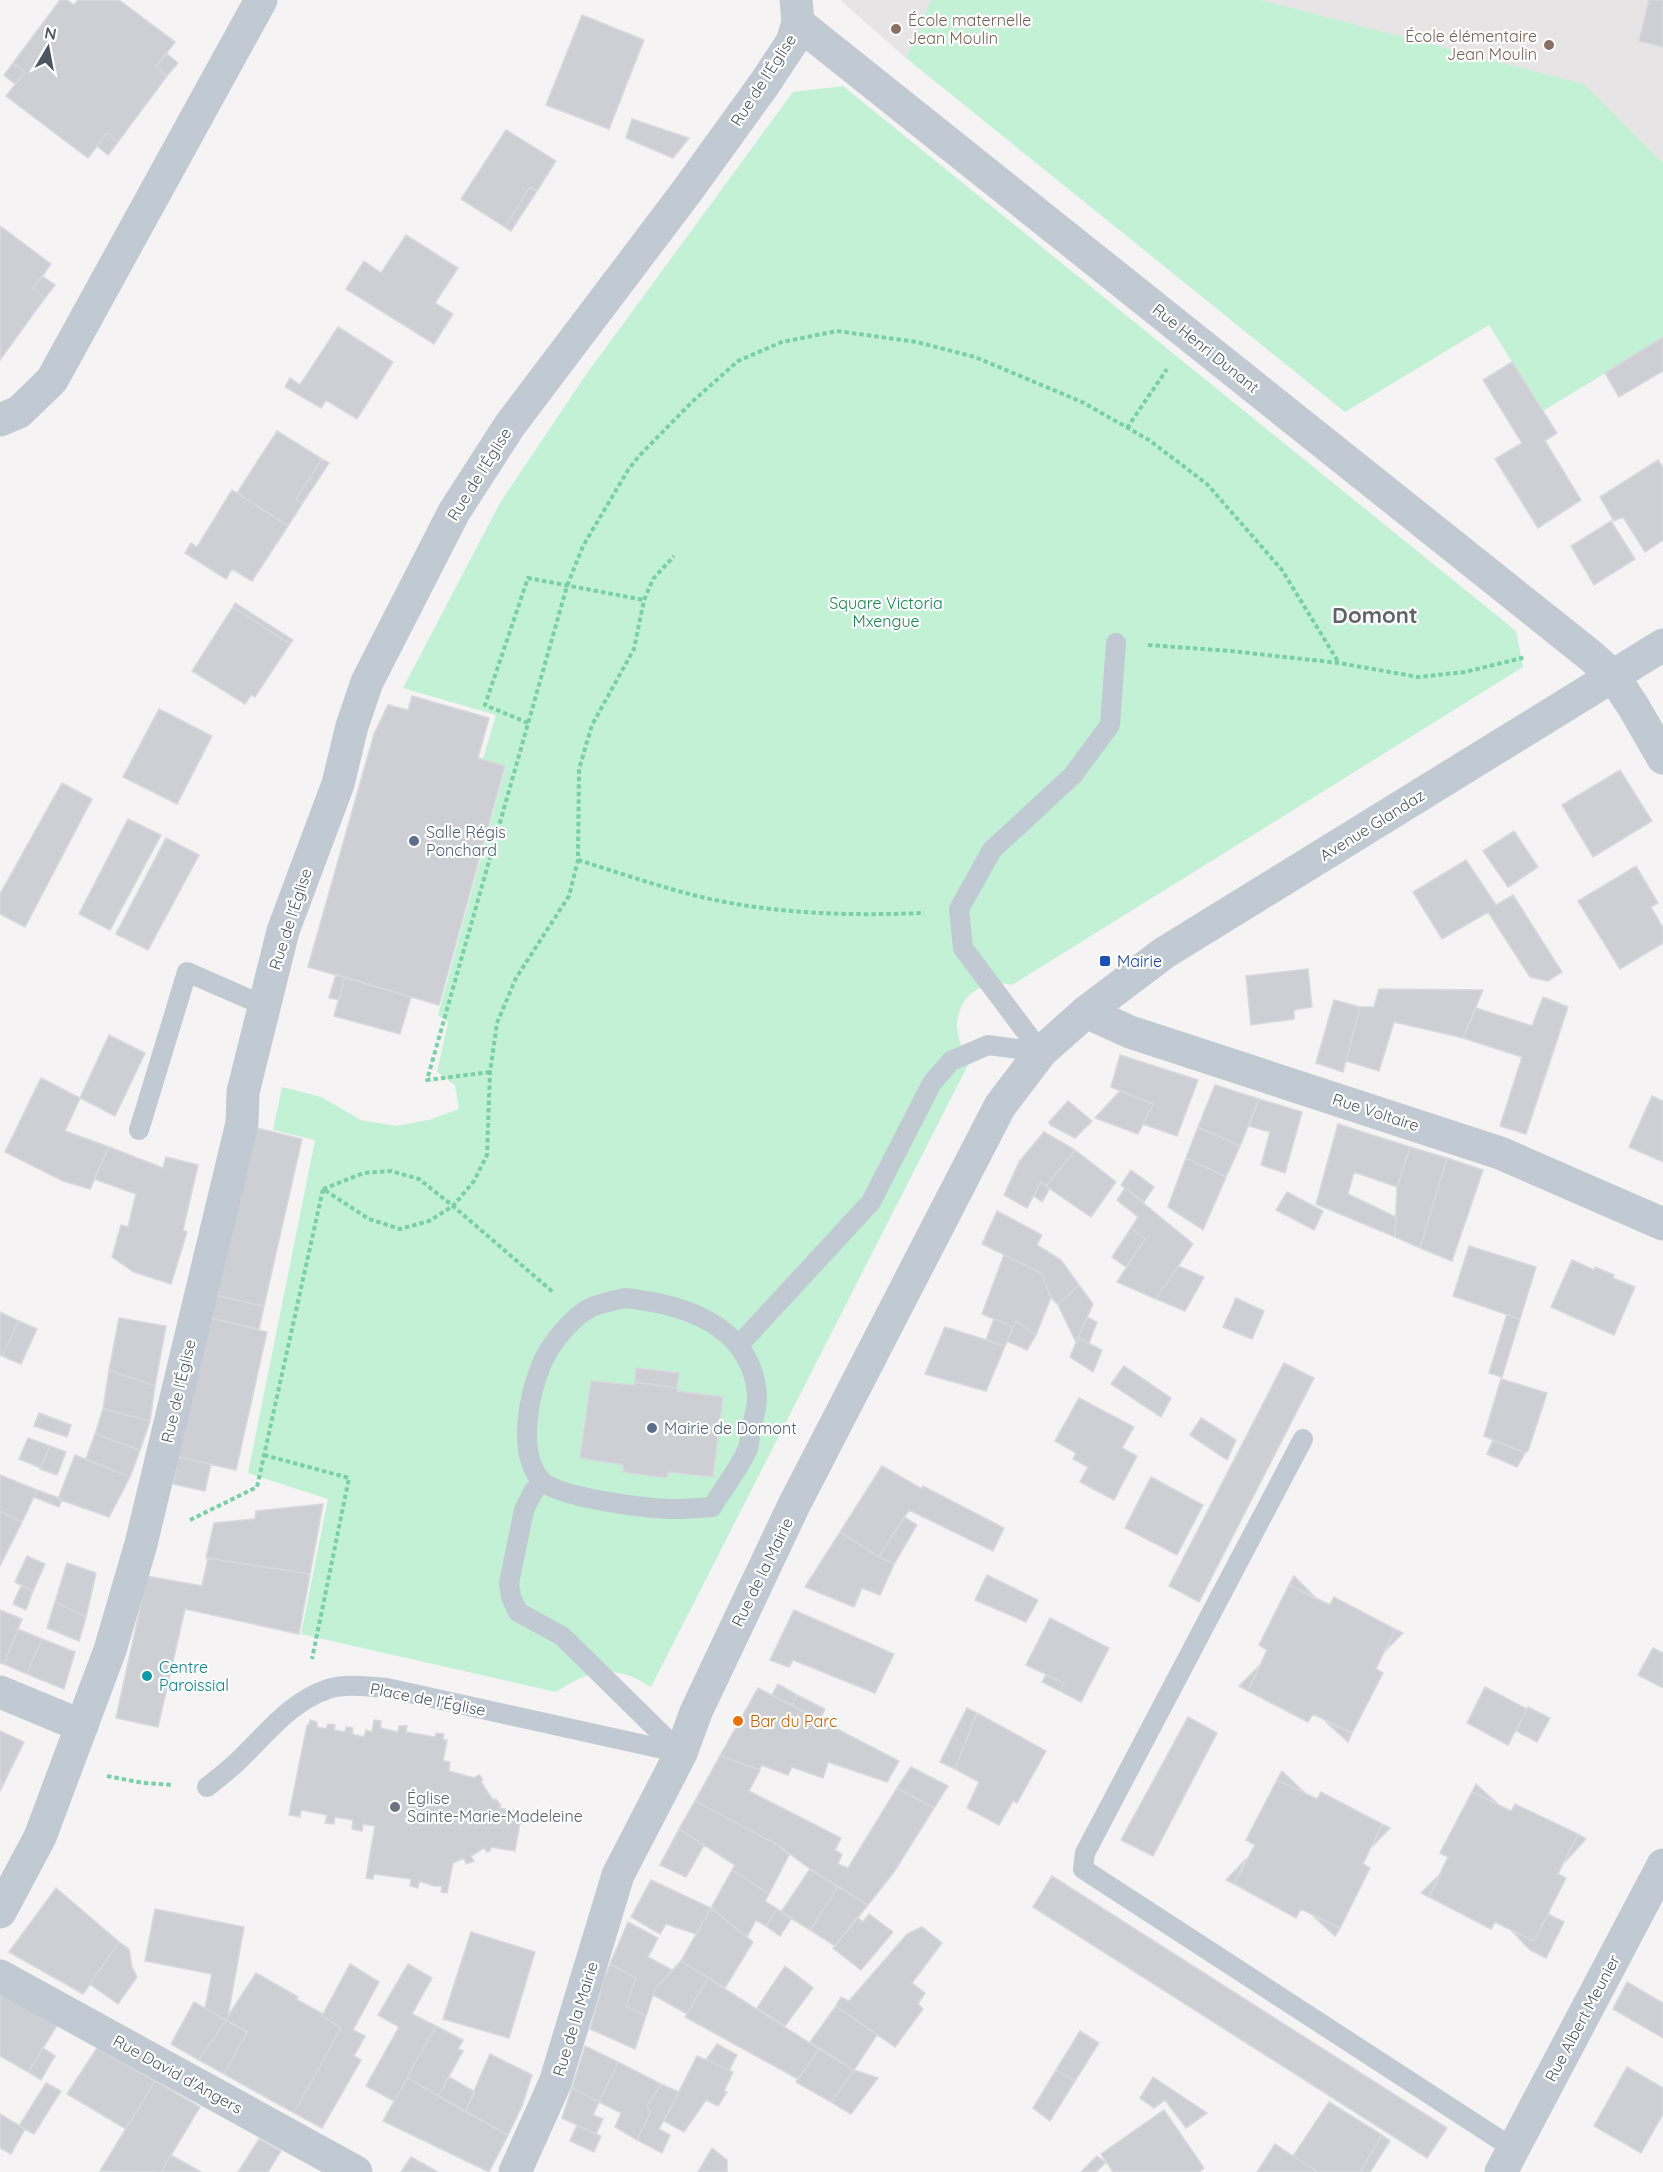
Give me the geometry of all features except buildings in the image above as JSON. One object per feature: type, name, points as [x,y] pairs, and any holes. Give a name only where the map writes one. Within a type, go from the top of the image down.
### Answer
[{"type":"street","points":[[0,420],[19,412],[52,380],[261,0]]},
{"type":"street","name":"Rue Henri Dunant","points":[[797,12],[1190,335],[1576,644],[1613,676],[1663,758]]},
{"type":"street","name":"Rue de l'Église","points":[[0,1912],[40,1837],[110,1650],[141,1545],[242,1123],[243,1092],[283,931],[339,784],[352,726],[367,682],[454,512],[510,425],[687,191],[765,83],[792,42],[797,12]]},
{"type":"street","name":"Avenue Glandaz","points":[[1086,1012],[1164,953],[1663,645]]},
{"type":"street","name":"Rue de la Mairie","points":[[515,2172],[555,2083],[618,1875],[681,1753],[696,1712],[794,1505],[1000,1106],[1041,1052],[1086,1012]]},
{"type":"street","name":"Rue Voltaire","points":[[1086,1012],[1130,1032],[1500,1153],[1663,1224]]},
{"type":"street","points":[[0,1692],[82,1726]]},
{"type":"street","name":"Rue Albert Meunier","points":[[1507,2160],[1663,1865]]},
{"type":"street","name":"Rue David d'Angers","points":[[0,1976],[356,2172]]},
{"type":"lane","points":[[1041,1052],[963,948],[959,909],[992,850],[1073,775],[1110,725],[1116,643]]},
{"type":"lane","points":[[139,1130],[187,972],[264,1006]]},
{"type":"lane","points":[[739,1345],[871,1202],[932,1083],[951,1061],[988,1045],[1041,1052]]},
{"type":"lane","points":[[625,1298],[653,1301],[692,1312],[722,1329],[739,1345],[752,1369],[757,1396],[747,1450],[712,1507],[673,1509],[618,1503],[562,1492],[542,1482],[530,1462],[527,1433],[529,1405],[542,1363],[558,1337],[579,1315],[596,1304],[625,1298]]},
{"type":"lane","points":[[1303,1439],[1085,1853],[1083,1869],[1507,2160]]},
{"type":"lane","points":[[542,1482],[532,1492],[524,1510],[509,1583],[511,1597],[518,1612],[562,1636],[681,1753]]},
{"type":"lane","name":"Place de l'Église","points":[[207,1787],[235,1764],[272,1726],[304,1701],[329,1689],[354,1686],[387,1688],[681,1753]]},
{"type":"path","points":[[490,1072],[428,1080],[567,586],[583,546],[604,508],[639,456],[692,402],[738,361],[782,342],[837,331],[917,342],[975,357],[1082,402],[1149,440],[1207,484],[1282,570],[1339,663]]},
{"type":"path","points":[[1127,428],[1190,335]]},
{"type":"path","points":[[323,1189],[369,1219],[400,1229],[429,1221],[453,1206],[474,1180],[487,1155],[490,1072],[496,1023],[516,978],[569,896],[578,860],[579,769],[591,725],[634,649],[644,600],[652,579],[674,556]]},
{"type":"path","points":[[528,723],[485,705],[528,578],[644,600]]},
{"type":"path","points":[[1116,643],[1231,651],[1339,663],[1418,677],[1465,672],[1576,644]]},
{"type":"path","points":[[578,860],[697,896],[791,912],[866,916],[959,909]]},
{"type":"path","points":[[323,1189],[364,1173],[392,1171],[419,1179],[579,1315]]},
{"type":"path","points":[[141,1545],[257,1487],[323,1189]]},
{"type":"path","points":[[264,1455],[349,1478],[304,1701]]},
{"type":"path","points":[[104,1775],[143,1783]]},
{"type":"shaded area","name":"École maternelle Jean Moulin","points":[[840,0],[931,0],[906,58]]},
{"type":"shaded area","name":"École élémentaire Jean Moulin","points":[[1261,0],[1663,0],[1663,163],[1583,84]]},
{"type":"green space","points":[[931,0],[1261,0],[1584,84],[1663,163],[1663,338],[1543,411],[1489,325],[1345,412],[906,58]]},
{"type":"green space","name":"Square Victoria Mxengue","points":[[843,86],[1516,631],[1523,667],[1012,985],[991,984],[982,987],[967,998],[958,1016],[957,1027],[961,1045],[969,1063],[651,1687],[626,1674],[603,1672],[580,1678],[556,1692],[301,1634],[328,1499],[248,1473],[315,1140],[273,1130],[282,1087],[321,1097],[361,1120],[396,1126],[429,1120],[459,1109],[455,1085],[437,1072],[448,1022],[438,1015],[506,766],[483,759],[496,715],[403,688],[500,503],[585,376],[793,92]]},
{"type":"place","name":"École maternelle Jean Moulin","points":[[896,29]]},
{"type":"place","name":"École élémentaire Jean Moulin","points":[[1549,45]]},
{"type":"place","name":"Salle Régis Ponchard","points":[[414,841]]},
{"type":"place","name":"Mairie","points":[[1105,961]]},
{"type":"place","name":"Mairie de Domont","points":[[652,1428]]},
{"type":"place","name":"Centre Paroissial","points":[[147,1676]]},
{"type":"place","name":"Bar du Parc","points":[[738,1721]]},
{"type":"place","name":"Église Sainte-Marie-Madeleine","points":[[395,1807]]},
{"type":"district","name":"Domont","points":[[1375,615]]}]
